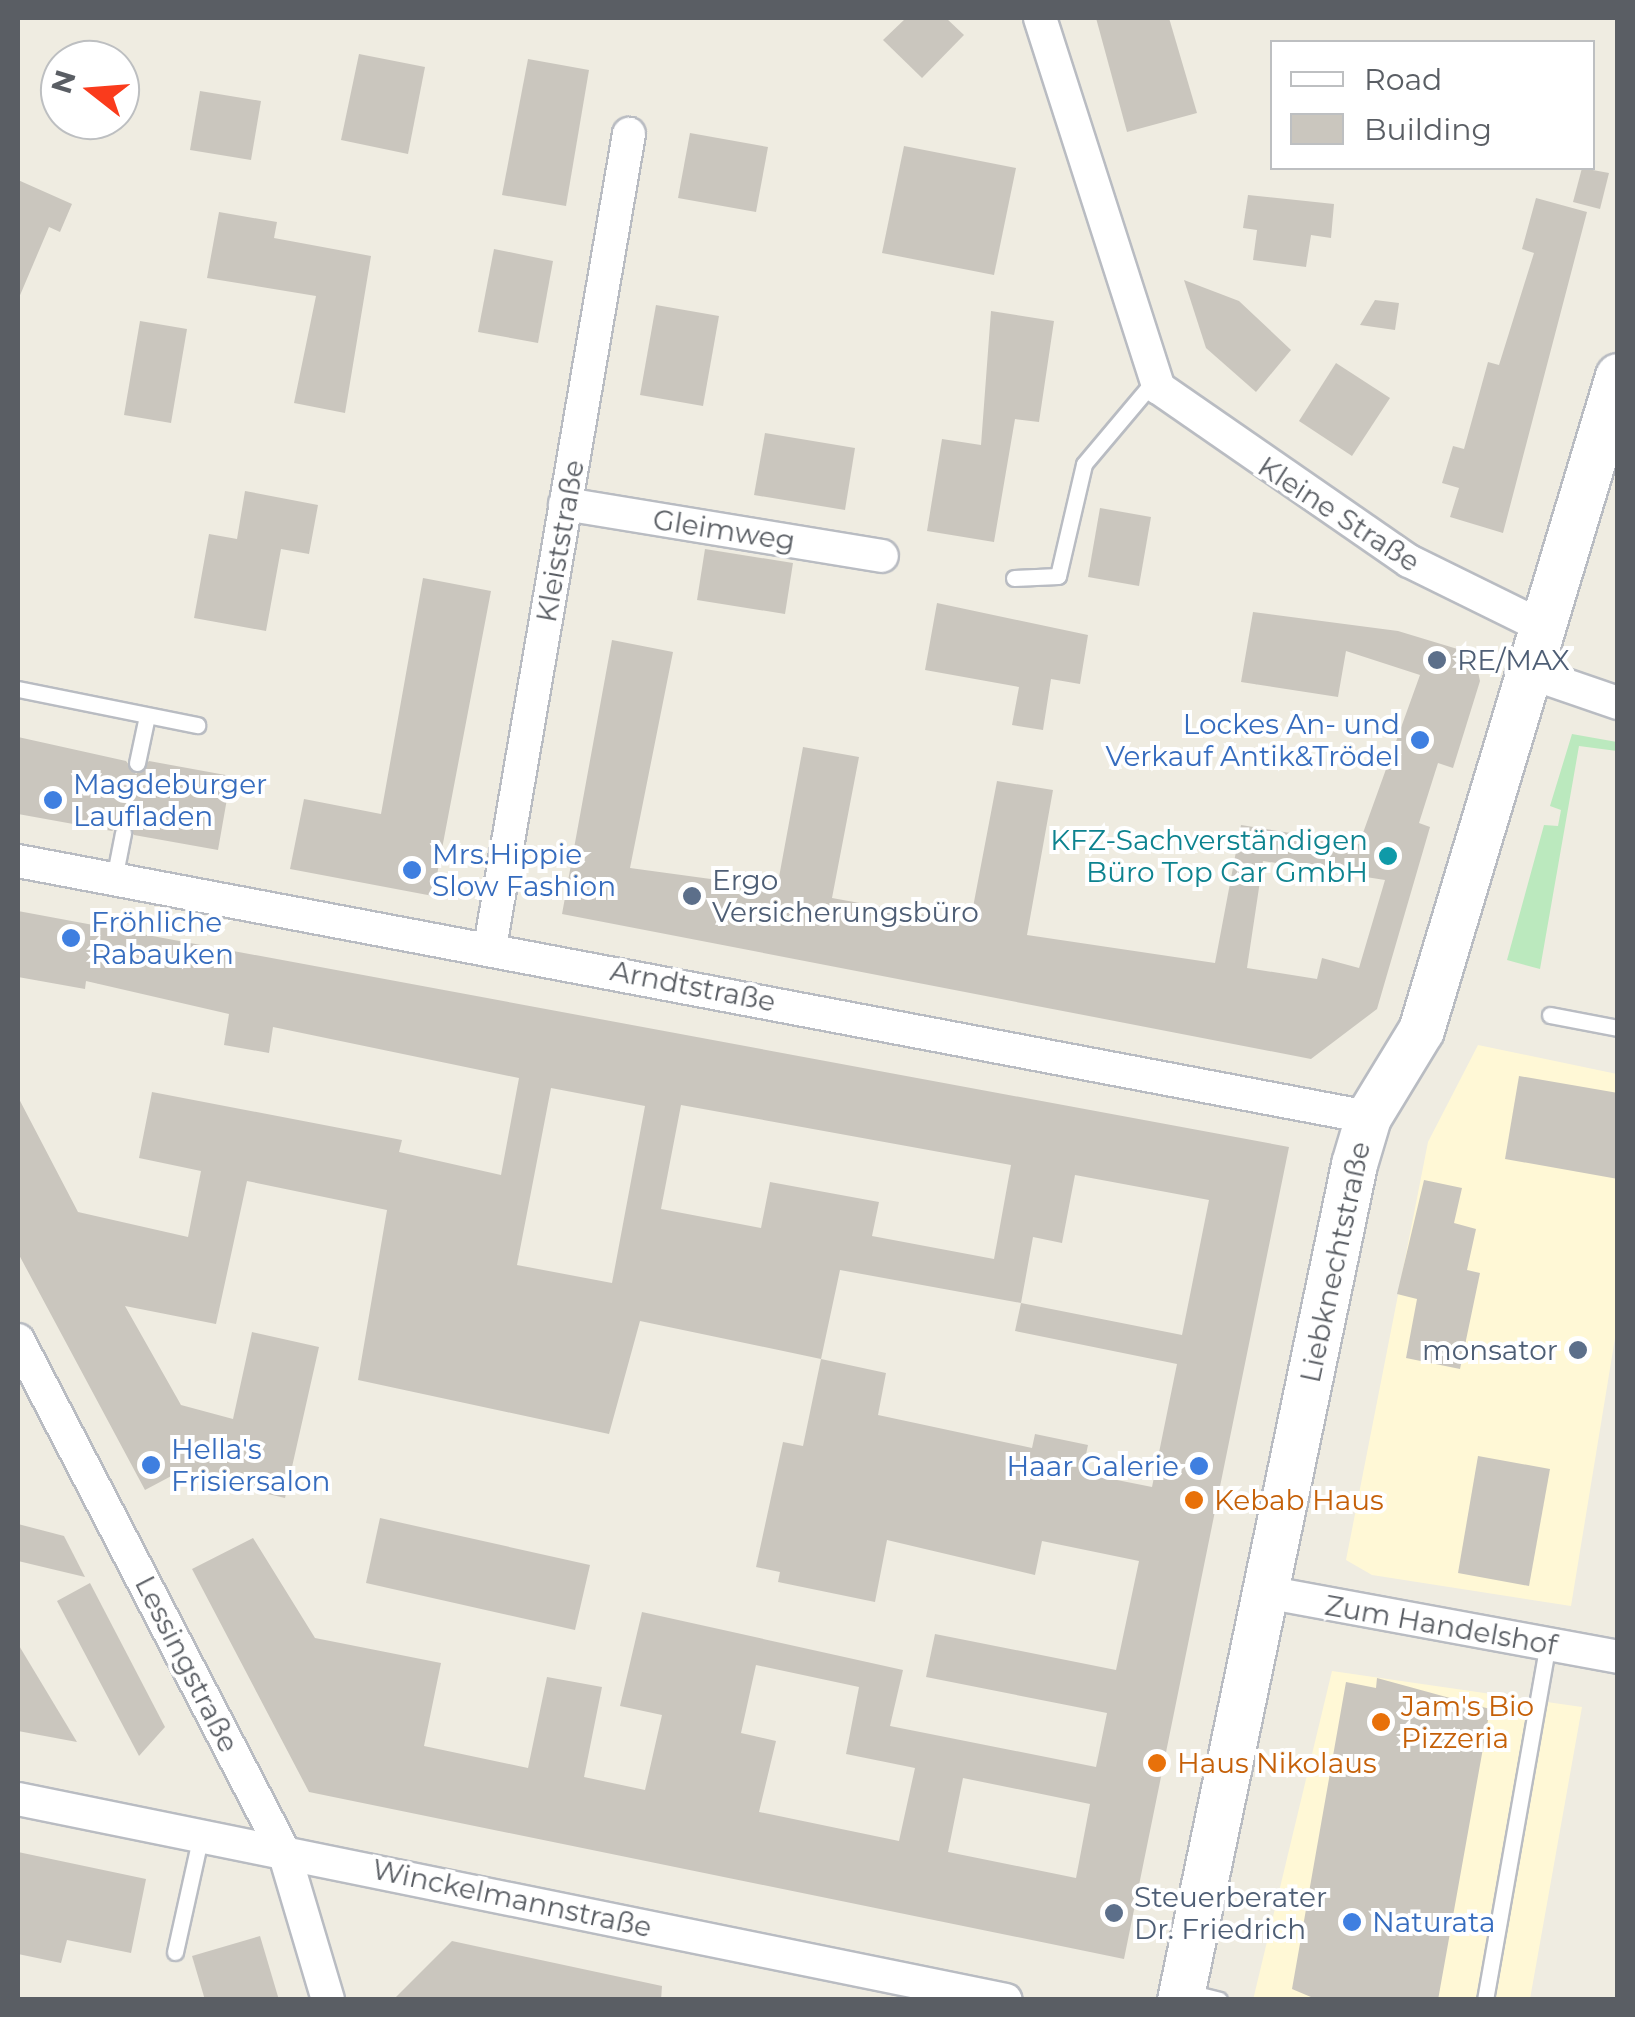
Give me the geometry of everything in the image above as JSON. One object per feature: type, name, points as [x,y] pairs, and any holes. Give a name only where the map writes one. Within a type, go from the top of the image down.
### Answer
[{"type":"main road","name":"Liebknechtstraße","points":[[1193,1996],[1265,1592],[1368,1116],[1421,1030],[1539,625],[1618,376]]},
{"type":"street","points":[[1040,18],[1153,382]]},
{"type":"street","name":"Kleiststraße","points":[[490,947],[628,134]]},
{"type":"street","name":"Kleine Straße","points":[[1153,382],[1396,553],[1539,625]]},
{"type":"street","name":"Gleimweg","points":[[566,504],[882,556]]},
{"type":"street","points":[[1526,670],[1618,703]]},
{"type":"street","name":"Arndtstraße","points":[[18,861],[490,947],[1368,1116]]},
{"type":"street","name":"Lessingstraße","points":[[18,1340],[284,1852],[328,2000]]},
{"type":"street","name":"Zum Handelshof","points":[[1265,1592],[1618,1657]]},
{"type":"street","name":"Winckelmannstraße","points":[[18,1798],[1006,2000]]},
{"type":"lane","points":[[1014,578],[1058,576],[1084,464],[1153,382]]},
{"type":"lane","points":[[18,689],[197,725]]},
{"type":"lane","points":[[137,763],[147,716]]},
{"type":"lane","points":[[114,879],[124,833]]},
{"type":"lane","points":[[1550,1016],[1618,1028]]},
{"type":"lane","points":[[1485,2000],[1548,1644]]},
{"type":"lane","points":[[176,1952],[200,1835]]},
{"type":"shaded area","points":[[1478,1045],[1617,1074],[1617,1326],[1571,1606],[1372,1575],[1346,1560],[1428,1142]]},
{"type":"shaded area","points":[[1332,1671],[1582,1707],[1530,1999],[1253,2000]]},
{"type":"green space","points":[[1572,734],[1617,742],[1617,751],[1579,746],[1540,969],[1507,960],[1544,825],[1558,826],[1561,810],[1550,806]]},
{"type":"building","points":[[906,18],[946,18],[964,35],[922,78],[883,40]]},
{"type":"building","points":[[1096,18],[1169,18],[1197,113],[1127,132]]},
{"type":"building","points":[[359,54],[425,67],[408,154],[341,140]]},
{"type":"building","points":[[528,59],[589,70],[566,206],[502,195]]},
{"type":"building","points":[[200,91],[261,101],[251,160],[190,150]]},
{"type":"building","points":[[690,133],[768,147],[756,212],[678,198]]},
{"type":"building","points":[[904,146],[1016,168],[994,275],[882,253]]},
{"type":"building","points":[[1581,170],[1609,173],[1600,209],[1573,202]]},
{"type":"building","points":[[18,180],[72,204],[60,232],[49,227],[18,300]]},
{"type":"building","points":[[1248,195],[1334,204],[1331,238],[1311,235],[1306,267],[1253,260],[1257,230],[1243,228]]},
{"type":"building","points":[[1536,198],[1587,212],[1503,533],[1450,517],[1459,488],[1442,483],[1453,446],[1464,449],[1488,362],[1499,365],[1534,253],[1522,249]]},
{"type":"building","points":[[219,212],[277,222],[274,238],[371,256],[345,413],[294,403],[316,296],[207,278]]},
{"type":"building","points":[[494,249],[553,261],[538,343],[478,332]]},
{"type":"building","points":[[1184,280],[1239,301],[1291,350],[1256,392],[1206,348]]},
{"type":"building","points":[[1375,300],[1399,303],[1395,330],[1360,325]]},
{"type":"building","points":[[656,305],[719,316],[703,406],[640,395]]},
{"type":"building","points":[[991,311],[1054,321],[1039,422],[1015,419],[994,542],[927,531],[942,439],[981,445]]},
{"type":"building","points":[[140,321],[187,329],[171,423],[124,415]]},
{"type":"building","points":[[1336,363],[1390,398],[1352,456],[1299,421]]},
{"type":"building","points":[[765,433],[855,448],[845,510],[754,495]]},
{"type":"building","points":[[245,491],[318,505],[309,554],[281,549],[266,631],[194,618],[209,534],[237,539]]},
{"type":"building","points":[[1100,508],[1151,517],[1139,586],[1088,577]]},
{"type":"building","points":[[705,549],[793,563],[785,614],[697,600]]},
{"type":"building","points":[[423,578],[491,591],[433,896],[290,869],[304,799],[381,814]]},
{"type":"building","points":[[937,603],[1088,635],[1080,684],[1051,679],[1043,730],[1012,725],[1019,687],[925,670]]},
{"type":"building","points":[[1253,612],[1398,631],[1474,654],[1480,681],[1453,768],[1438,763],[1419,823],[1430,827],[1377,1009],[1311,1059],[562,914],[612,640],[673,652],[630,868],[777,888],[803,747],[859,757],[832,898],[970,923],[997,781],[1053,790],[1027,935],[1215,963],[1241,825],[1359,844],[1420,675],[1346,651],[1338,697],[1241,682]],"holes":[[[1263,861],[1385,880],[1359,968],[1322,958],[1317,979],[1247,968]]]},
{"type":"building","points":[[18,737],[126,761],[136,774],[149,761],[231,776],[218,850],[134,835],[124,822],[112,831],[18,814]]},
{"type":"building","points":[[18,911],[1289,1147],[1124,1959],[309,1792],[192,1569],[253,1538],[315,1638],[441,1663],[424,1746],[528,1768],[547,1677],[602,1687],[584,1777],[645,1790],[662,1715],[620,1706],[642,1612],[903,1670],[890,1726],[1096,1767],[1107,1713],[926,1677],[935,1634],[1116,1670],[1139,1561],[1042,1541],[1035,1575],[887,1540],[875,1602],[778,1582],[780,1572],[756,1567],[783,1442],[803,1446],[821,1359],[640,1321],[609,1434],[358,1380],[387,1210],[247,1181],[216,1324],[125,1306],[181,1405],[233,1419],[252,1332],[319,1347],[285,1498],[177,1473],[145,1490],[18,1253],[18,1097],[78,1212],[188,1237],[201,1171],[139,1158],[152,1092],[402,1140],[399,1152],[501,1175],[519,1078],[273,1027],[269,1053],[224,1045],[229,1014],[86,981],[85,989],[18,977]],"holes":[[[551,1088],[645,1106],[612,1283],[517,1265]],[[681,1105],[1011,1165],[994,1259],[872,1236],[879,1202],[770,1182],[761,1228],[661,1209]],[[1075,1175],[1209,1200],[1182,1335],[1021,1303],[1033,1237],[1062,1243]],[[840,1270],[1021,1303],[1015,1331],[1177,1364],[1152,1487],[1082,1473],[1088,1445],[1035,1434],[1032,1448],[878,1415],[886,1373],[821,1359]],[[756,1665],[859,1687],[846,1754],[915,1768],[899,1841],[759,1812],[776,1741],[741,1733]],[[963,1778],[1090,1804],[1076,1878],[948,1852]]]},
{"type":"building","points":[[1519,1076],[1618,1093],[1618,1179],[1505,1159]]},
{"type":"building","points":[[1424,1180],[1462,1188],[1454,1223],[1476,1229],[1467,1270],[1480,1273],[1460,1369],[1406,1358],[1417,1299],[1397,1294]]},
{"type":"building","points":[[1478,1456],[1550,1469],[1529,1586],[1458,1573]]},
{"type":"building","points":[[380,1518],[590,1565],[575,1630],[366,1583]]},
{"type":"building","points":[[18,1524],[64,1536],[85,1577],[18,1561]]},
{"type":"building","points":[[90,1583],[165,1727],[139,1756],[57,1601]]},
{"type":"building","points":[[18,1644],[77,1742],[18,1731]]},
{"type":"building","points":[[1377,1678],[1490,1709],[1438,2000],[1318,2000],[1292,1989],[1346,1682],[1376,1688]]},
{"type":"building","points":[[18,1852],[146,1879],[131,1953],[67,1940],[61,1963],[18,1954]]},
{"type":"building","points":[[260,1936],[279,2000],[205,2000],[192,1956]]},
{"type":"building","points":[[452,1941],[662,1986],[661,2000],[393,2000]]},
{"type":"place","name":"RE/MAX","points":[[1437,660]]},
{"type":"place","name":"Lockes An- und Verkauf Antik&Trödel","points":[[1420,740]]},
{"type":"place","name":"Magdeburger Laufladen","points":[[53,800]]},
{"type":"place","name":"KFZ-Sachverständigen Büro Top Car GmbH","points":[[1388,856]]},
{"type":"place","name":"Mrs.Hippie Slow Fashion","points":[[412,870]]},
{"type":"place","name":"Ergo Versicherungsbüro","points":[[692,896]]},
{"type":"place","name":"Fröhliche Rabauken","points":[[71,938]]},
{"type":"place","name":"monsator","points":[[1578,1350]]},
{"type":"place","name":"Hella's Frisiersalon","points":[[151,1465]]},
{"type":"place","name":"Haar Galerie","points":[[1199,1466]]},
{"type":"place","name":"Kebab Haus","points":[[1194,1500]]},
{"type":"place","name":"Jam's Bio Pizzeria","points":[[1381,1722]]},
{"type":"place","name":"Haus Nikolaus","points":[[1157,1763]]},
{"type":"place","name":"Steuerberater Dr. Friedrich","points":[[1114,1913]]},
{"type":"place","name":"Naturata","points":[[1352,1922]]}]
